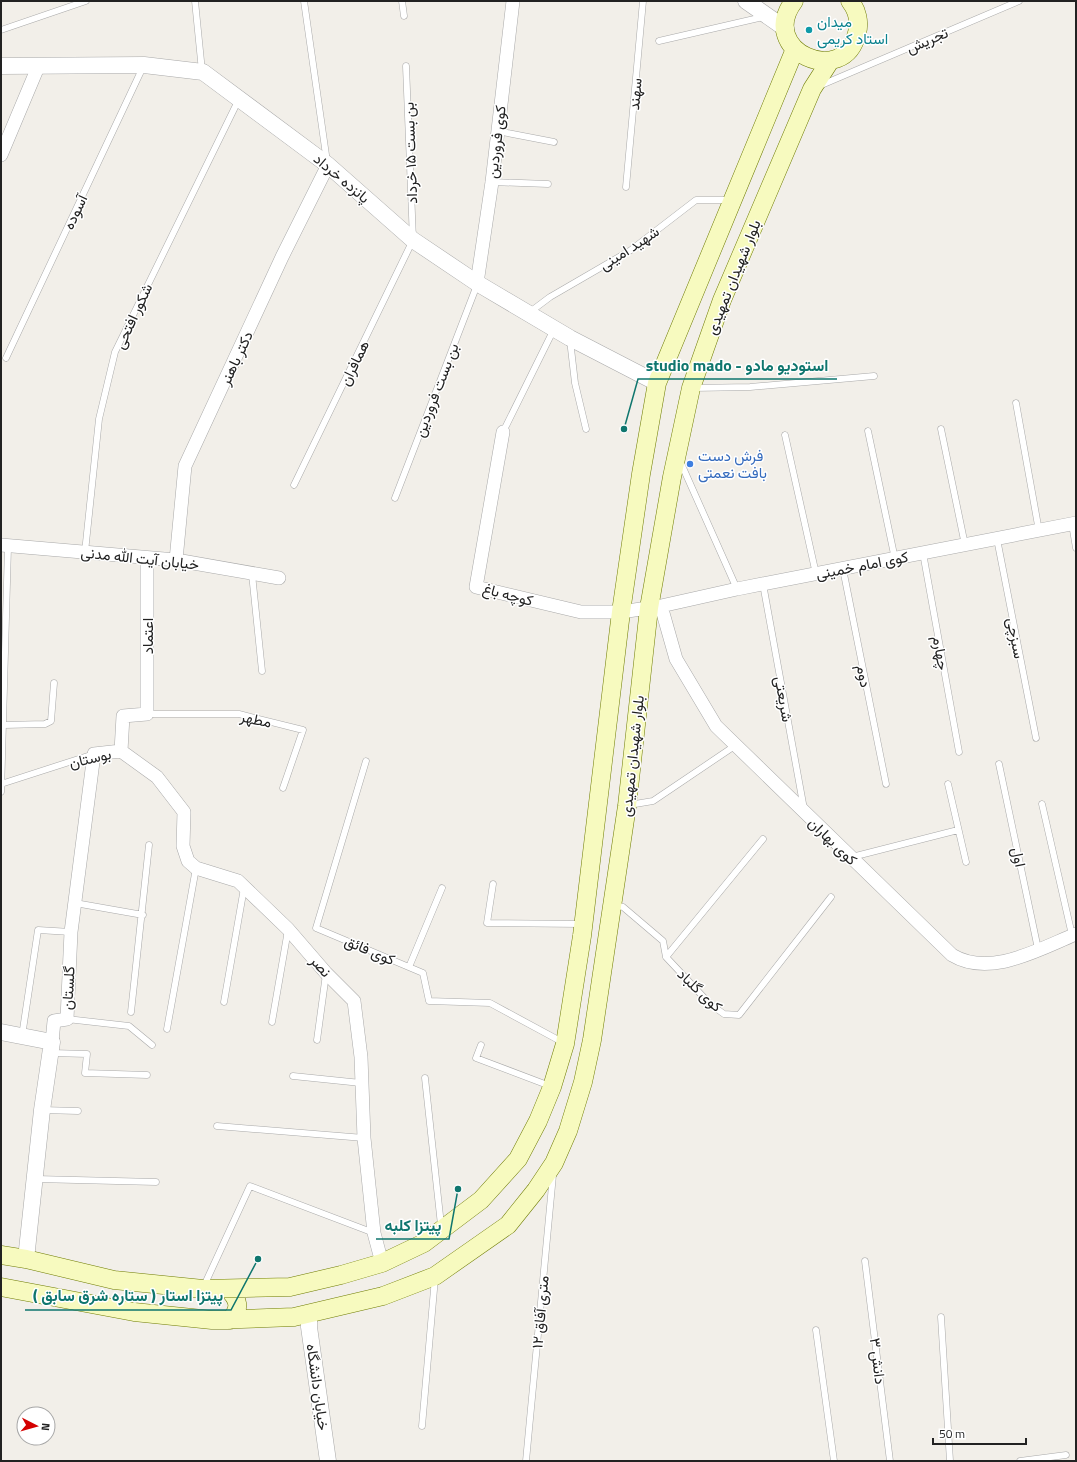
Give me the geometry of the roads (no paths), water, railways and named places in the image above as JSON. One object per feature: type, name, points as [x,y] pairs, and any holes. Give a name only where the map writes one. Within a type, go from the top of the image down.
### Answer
[{"type":"main road","points":[[794,1],[786,17],[788,40],[795,49],[811,60],[830,61],[841,56],[850,49],[856,38],[859,27],[857,15],[852,2]]},
{"type":"main road","name":"بلوار شهیدان تمهیدی","points":[[1,1255],[26,1259],[114,1280],[203,1289],[290,1287],[341,1275],[382,1263],[424,1243],[481,1200],[518,1159],[538,1122],[552,1087],[565,1044],[584,924],[621,612],[656,384],[795,49]]},
{"type":"main road","name":"بلوار شهیدان تمهیدی","points":[[1,1287],[134,1312],[212,1320],[301,1315],[383,1296],[435,1276],[508,1225],[536,1190],[554,1163],[568,1131],[583,1082],[600,993],[677,454],[692,388],[722,300],[812,89],[830,61]]},
{"type":"main road","points":[[290,1287],[286,1292],[284,1303],[286,1309],[301,1315]]},
{"type":"main road","points":[[228,1289],[235,1296],[237,1303],[236,1313],[230,1320]]},
{"type":"street","name":"کوی فروردین","points":[[478,283],[492,182],[513,1]]},
{"type":"street","points":[[746,1],[786,29]]},
{"type":"street","name":"پانزده خرداد","points":[[1,66],[38,67],[144,65],[203,72],[240,98],[328,165],[413,240],[478,283],[554,329],[656,384]]},
{"type":"street","points":[[1,155],[5,136],[38,67]]},
{"type":"street","name":"دکتر باهنر","points":[[176,560],[185,466],[282,257],[328,165]]},
{"type":"street","name":"کوچه باغ","points":[[503,432],[476,587],[581,612],[621,612]]},
{"type":"street","name":"کوی امام خمینی","points":[[621,612],[655,607],[737,589],[1074,524]]},
{"type":"street","name":"خیابان آیت الله مدنی","points":[[4,546],[176,560],[279,578]]},
{"type":"street","name":"اعتماد","points":[[147,558],[148,714]]},
{"type":"street","name":"کوی بهاران","points":[[655,607],[676,659],[716,726],[952,955],[973,964],[987,964],[1002,961],[1038,949],[1074,934]]},
{"type":"street","name":"بوستان","points":[[94,754],[121,752],[123,716],[148,714]]},
{"type":"street","points":[[121,752],[157,777],[184,812],[183,846],[188,861],[196,868]]},
{"type":"street","name":"گلستان","points":[[26,1259],[42,1110],[54,1021],[67,1019],[71,932],[94,754]]},
{"type":"street","name":"نصر","points":[[196,868],[238,881],[244,886],[288,929],[326,973],[354,1001],[361,1057],[364,1138],[374,1233],[382,1263]]},
{"type":"street","points":[[1,1032],[22,1036],[51,1048]]},
{"type":"street","name":"خیابان دانشگاه","points":[[301,1315],[309,1327],[328,1461]]},
{"type":"lane","points":[[1,30],[86,1]]},
{"type":"lane","points":[[195,1],[203,72]]},
{"type":"lane","points":[[304,1],[328,165]]},
{"type":"lane","points":[[402,1],[404,16]]},
{"type":"lane","name":"سهند","points":[[626,187],[643,1]]},
{"type":"lane","name":"تجریش","points":[[812,89],[1019,1]]},
{"type":"lane","points":[[660,41],[768,16]]},
{"type":"lane","name":"آسوده","points":[[6,358],[144,65]]},
{"type":"lane","name":"بن بست ۱۵ خرداد","points":[[406,66],[413,240]]},
{"type":"lane","name":"شکور افتحی","points":[[85,552],[99,419],[115,352],[240,98]]},
{"type":"lane","points":[[497,131],[554,142]]},
{"type":"lane","points":[[492,182],[548,184]]},
{"type":"lane","name":"شهید امینی","points":[[528,313],[550,298],[632,250],[696,200],[733,200]]},
{"type":"lane","name":"همافران","points":[[294,485],[413,240]]},
{"type":"lane","name":"بن بست فروردین","points":[[394,498],[478,283]]},
{"type":"lane","points":[[503,432],[554,329]]},
{"type":"lane","points":[[570,338],[575,384],[586,429]]},
{"type":"lane","points":[[692,388],[750,387],[874,376]]},
{"type":"lane","points":[[1016,403],[1039,531]]},
{"type":"lane","points":[[941,429],[965,545]]},
{"type":"lane","points":[[868,431],[895,558]]},
{"type":"lane","points":[[785,435],[816,574]]},
{"type":"lane","points":[[677,454],[737,589]]},
{"type":"lane","points":[[1074,524],[1076,548]]},
{"type":"lane","name":"سبزچی","points":[[997,539],[1036,738]]},
{"type":"lane","points":[[1,792],[4,725],[4,546]]},
{"type":"lane","name":"چهارم","points":[[923,553],[959,752]]},
{"type":"lane","name":"دوم","points":[[843,569],[886,784]]},
{"type":"lane","points":[[252,574],[262,671]]},
{"type":"lane","name":"شریعتی","points":[[763,584],[804,813]]},
{"type":"lane","points":[[4,725],[45,724],[51,721],[54,683]]},
{"type":"lane","name":"مطهر","points":[[148,714],[239,714],[303,730],[283,788]]},
{"type":"lane","points":[[627,806],[653,801],[736,745]]},
{"type":"lane","name":"بوستان","points":[[2,784],[94,754]]},
{"type":"lane","name":"کوی فائق","points":[[366,761],[316,928],[423,973],[429,1001],[490,1003],[565,1044]]},
{"type":"lane","name":"اول","points":[[1000,764],[1038,949]]},
{"type":"lane","points":[[948,784],[966,862]]},
{"type":"lane","points":[[1042,804],[1074,934]]},
{"type":"lane","points":[[851,858],[958,830]]},
{"type":"lane","points":[[666,957],[763,839]]},
{"type":"lane","points":[[131,1012],[143,915],[149,845]]},
{"type":"lane","points":[[167,1029],[196,868]]},
{"type":"lane","points":[[493,884],[487,923],[584,924]]},
{"type":"lane","points":[[224,1002],[244,886]]},
{"type":"lane","points":[[409,967],[442,888]]},
{"type":"lane","name":"کوی گلباد","points":[[613,905],[623,906],[663,941],[666,957],[710,1004],[724,1014],[739,1015],[831,897]]},
{"type":"lane","points":[[75,903],[143,915]]},
{"type":"lane","points":[[272,1022],[288,929]]},
{"type":"lane","points":[[22,1036],[38,930],[71,932]]},
{"type":"lane","points":[[317,1040],[326,973]]},
{"type":"lane","points":[[67,1019],[128,1026],[152,1045]]},
{"type":"lane","points":[[481,1045],[476,1058],[552,1087]]},
{"type":"lane","points":[[51,1048],[86,1054],[85,1073],[147,1075]]},
{"type":"lane","points":[[293,1076],[361,1083]]},
{"type":"lane","points":[[425,1078],[442,1230]]},
{"type":"lane","points":[[42,1110],[78,1111]]},
{"type":"lane","points":[[217,1126],[364,1138]]},
{"type":"lane","name":"۱۲ متری آفاق","points":[[526,1461],[554,1163]]},
{"type":"lane","points":[[34,1179],[156,1182]]},
{"type":"lane","points":[[203,1289],[250,1186],[374,1233]]},
{"type":"lane","name":"دانش ۳","points":[[865,1261],[890,1461]]},
{"type":"lane","points":[[422,1426],[435,1276]]},
{"type":"lane","points":[[941,1317],[950,1461]]},
{"type":"lane","points":[[816,1330],[834,1461]]},
{"type":"lane","points":[[1020,1461],[1066,1455]]},
{"type":"place","name":"میدان استاد کریمی","points":[[809,30]]},
{"type":"place","name":"studio mado - استودیو مادو","points":[[624,429]]},
{"type":"place","name":"فرش دست بافت نعمتی","points":[[690,464]]},
{"type":"place","name":"پیتزا کلبه","points":[[458,1189]]},
{"type":"place","name":"پیتزا استار ( ستاره شرق سابق )","points":[[258,1259]]}]
